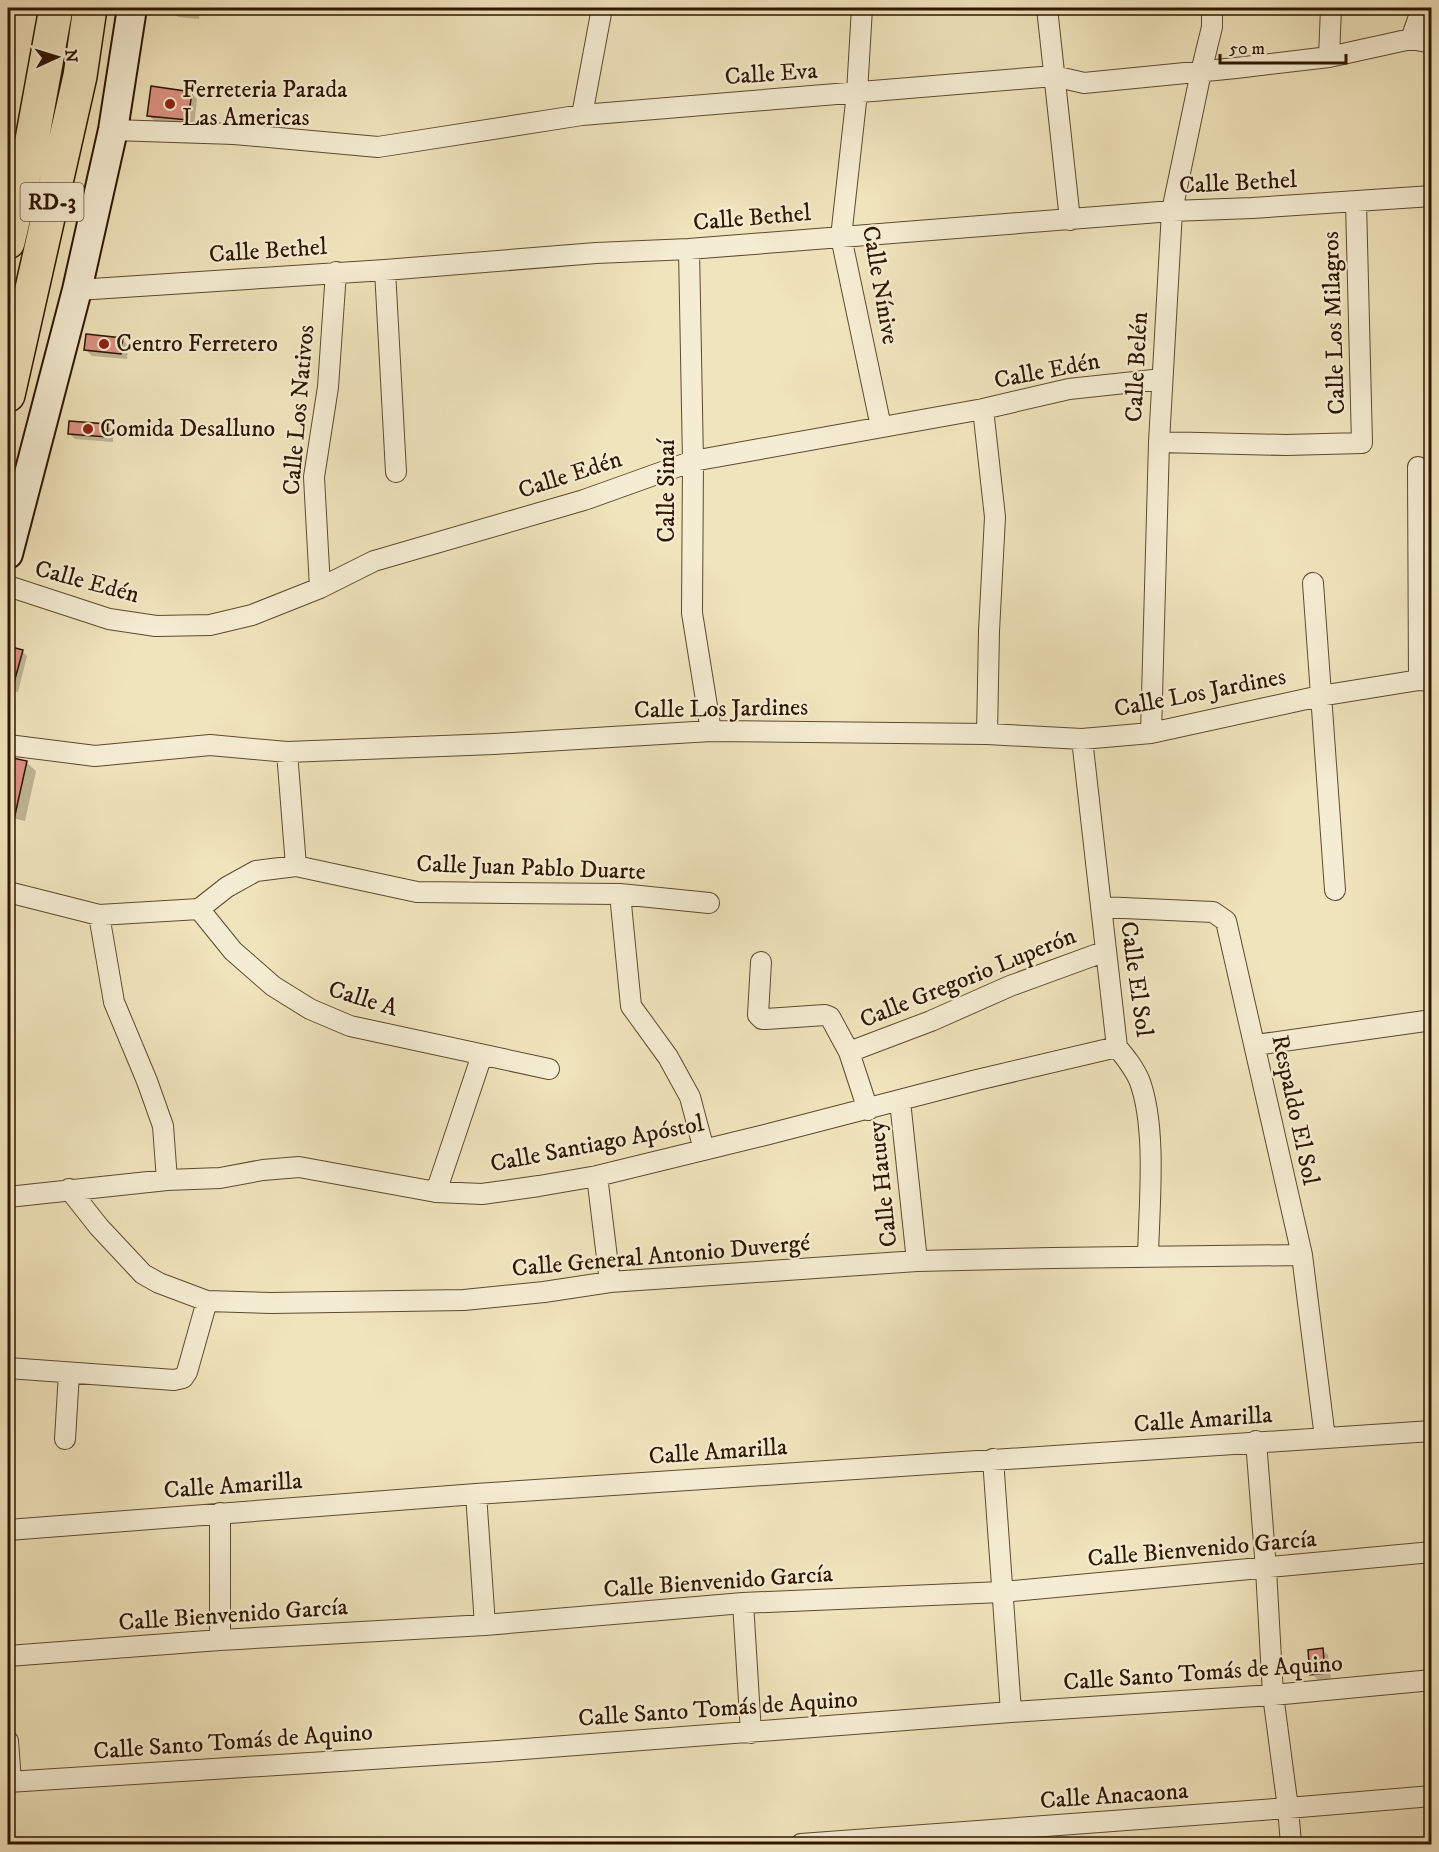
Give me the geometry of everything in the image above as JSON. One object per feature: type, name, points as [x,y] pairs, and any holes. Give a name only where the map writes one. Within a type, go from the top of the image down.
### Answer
[{"type":"highway","name":"RD-3","points":[[8,242],[32,140],[56,8]]},
{"type":"highway","name":"RD-3","points":[[8,395],[80,76],[90,8]]},
{"type":"main road","points":[[8,554],[77,290],[113,130],[132,8]]},
{"type":"street","points":[[582,115],[602,8]]},
{"type":"street","name":"Calle Nínive","points":[[862,8],[857,93],[840,237],[881,428]]},
{"type":"street","points":[[1047,8],[1070,220]]},
{"type":"street","name":"Calle Belén","points":[[1151,733],[1159,442],[1172,211],[1212,27],[1212,8]]},
{"type":"street","points":[[1329,57],[1331,8]]},
{"type":"street","points":[[1411,39],[1422,8]]},
{"type":"street","name":"Calle Eva","points":[[113,130],[234,134],[378,147],[582,115],[1054,76],[1084,83],[1329,57],[1411,39],[1431,42]]},
{"type":"street","name":"Calle Bethel","points":[[77,290],[385,270],[596,253],[689,249],[1172,211],[1431,196]]},
{"type":"street","name":"Calle Los Milagros","points":[[1159,442],[1286,445],[1362,443],[1356,202]]},
{"type":"street","name":"Calle Sinaí","points":[[689,249],[693,461],[692,613],[711,731]]},
{"type":"street","points":[[385,270],[396,471]]},
{"type":"street","name":"Calle Los Nativos","points":[[320,588],[314,477],[328,387],[336,272]]},
{"type":"street","name":"Calle Edén","points":[[8,586],[109,619],[156,626],[210,625],[252,615],[320,588],[374,561],[584,500],[693,461],[983,409],[1069,389],[1162,379]]},
{"type":"street","points":[[983,409],[995,517],[987,734]]},
{"type":"street","points":[[1419,467],[1425,680]]},
{"type":"street","points":[[1313,583],[1335,890]]},
{"type":"street","name":"Calle Los Jardines","points":[[8,745],[95,756],[210,745],[287,753],[711,731],[987,734],[1083,739],[1151,733],[1320,696],[1425,680]]},
{"type":"street","name":"Calle El Sol","points":[[1083,739],[1117,1047],[1130,1062],[1140,1081],[1150,1134],[1148,1257]]},
{"type":"street","points":[[287,753],[296,866]]},
{"type":"street","name":"Calle Juan Pablo Duarte","points":[[199,909],[227,887],[256,870],[296,866],[417,892],[620,894],[710,903]]},
{"type":"street","points":[[8,892],[99,915],[199,909]]},
{"type":"street","points":[[620,894],[631,1006],[668,1058],[690,1097],[704,1149]]},
{"type":"street","name":"Respaldo El Sol","points":[[1101,907],[1213,912],[1226,921],[1302,1255],[1325,1438]]},
{"type":"street","name":"Calle A","points":[[199,909],[233,951],[273,986],[310,1009],[350,1026],[549,1069]]},
{"type":"street","points":[[99,915],[114,1002],[163,1126],[167,1180]]},
{"type":"street","name":"Calle Gregorio Luperón","points":[[849,1052],[931,1021],[1010,986],[1106,951]]},
{"type":"street","points":[[761,962],[758,1015],[762,1019],[825,1015],[830,1017],[849,1052],[868,1110]]},
{"type":"street","points":[[1256,1045],[1431,1020]]},
{"type":"street","name":"Calle Santiago Apóstol","points":[[8,1197],[167,1180],[220,1178],[263,1170],[299,1167],[436,1192],[482,1194],[597,1176],[1117,1047]]},
{"type":"street","points":[[436,1192],[482,1055]]},
{"type":"street","name":"Calle Hatuey","points":[[900,1101],[917,1261]]},
{"type":"street","points":[[597,1176],[610,1282]]},
{"type":"street","name":"Calle General Antonio Duvergé","points":[[69,1189],[99,1227],[143,1274],[159,1283],[207,1301],[271,1303],[464,1300],[544,1292],[610,1282],[917,1261],[1302,1255]]},
{"type":"street","points":[[8,1368],[174,1380],[183,1378],[187,1372],[207,1301]]},
{"type":"street","points":[[65,1439],[69,1373]]},
{"type":"street","name":"Calle Amarilla","points":[[8,1530],[476,1494],[1431,1431]]},
{"type":"street","points":[[1256,1442],[1273,1695],[1291,1845]]},
{"type":"street","points":[[993,1459],[1011,1712]]},
{"type":"street","points":[[476,1494],[484,1624]]},
{"type":"street","points":[[220,1513],[220,1640]]},
{"type":"street","name":"Calle Bienvenido García","points":[[8,1656],[484,1624],[743,1603],[1002,1592],[1431,1552]]},
{"type":"street","points":[[743,1603],[751,1733]]},
{"type":"street","name":"Calle Santo Tomás de Aquino","points":[[9,1782],[751,1733],[1011,1712],[1273,1695],[1431,1680]]},
{"type":"street","points":[[8,1741],[9,1782]]},
{"type":"street","name":"Calle Anacaona","points":[[801,1845],[1431,1796]]},
{"type":"building","name":"Ferreteria Parada Las Americas","points":[[151,86],[192,92],[188,120],[147,116]]},
{"type":"building","name":"Centro Ferretero","points":[[86,334],[123,338],[121,354],[84,350]]},
{"type":"building","name":"Comida Desalluno","points":[[69,421],[108,424],[107,437],[68,434]]},
{"type":"building","points":[[8,646],[23,650],[12,690],[8,690]]},
{"type":"building","points":[[8,757],[27,761],[13,824],[8,824]]},
{"type":"building","points":[[1323,1648],[1325,1673],[1310,1675],[1308,1650]]},
{"type":"place","name":"Ferreteria Parada Las Americas","points":[[170,104]]},
{"type":"place","name":"Centro Ferretero","points":[[104,344]]},
{"type":"place","name":"Comida Desalluno","points":[[88,429]]}]
